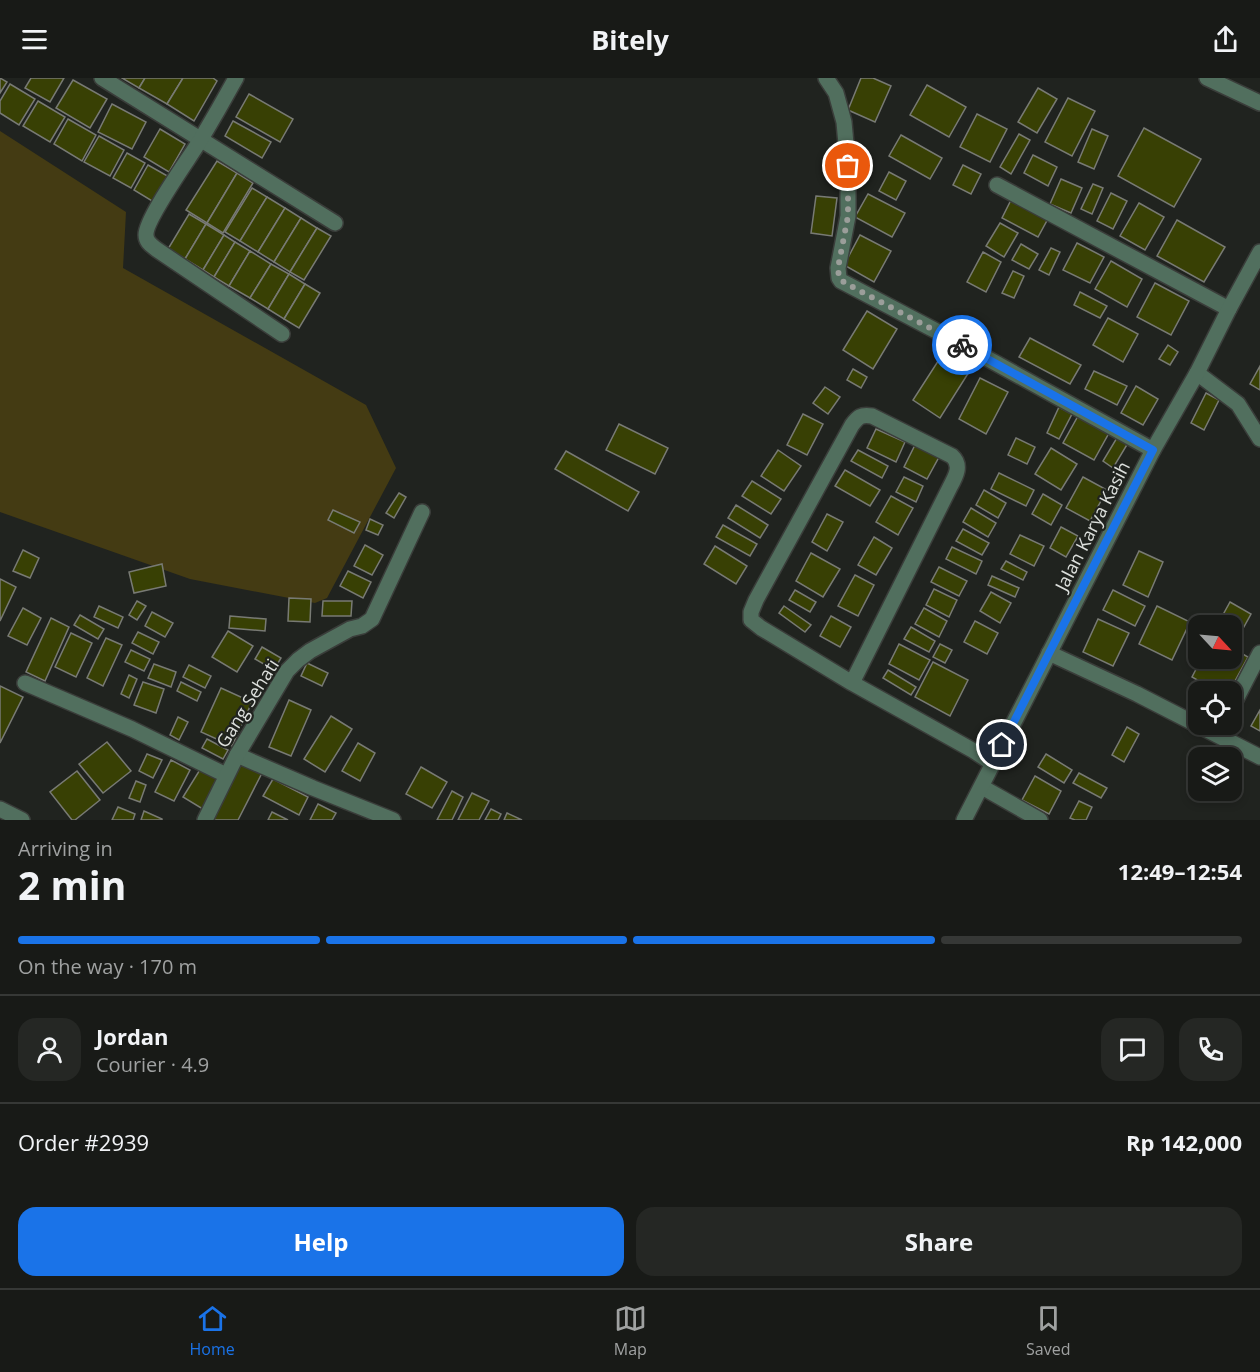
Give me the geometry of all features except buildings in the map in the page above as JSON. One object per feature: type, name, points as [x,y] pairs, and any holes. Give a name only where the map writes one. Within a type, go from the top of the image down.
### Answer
[{"type":"street","points":[[102,78],[335,223]]},
{"type":"street","points":[[236,78],[151,218],[146,235],[150,245],[282,334]]},
{"type":"street","points":[[826,78],[836,93],[844,122],[848,166],[848,216],[838,268],[841,281],[1153,450]]},
{"type":"street","points":[[1207,78],[1260,103]]},
{"type":"street","points":[[997,185],[1229,309]]},
{"type":"street","name":"Jalan Karya Kasih","points":[[963,820],[982,787],[992,763],[1153,450],[1197,373],[1229,309],[1255,273],[1260,252]]},
{"type":"street","points":[[1197,373],[1238,404],[1260,439]]},
{"type":"street","points":[[852,683],[951,488],[958,464],[952,456],[866,415],[857,418],[852,425],[756,600],[751,612],[752,620],[852,683],[992,763]]},
{"type":"street","name":"Gang Sehati","points":[[205,820],[226,775],[286,671],[310,651],[372,619],[422,512]]},
{"type":"street","points":[[1049,653],[1188,716]]},
{"type":"street","points":[[1242,688],[1260,653]]},
{"type":"street","points":[[25,683],[132,729],[226,775]]},
{"type":"street","points":[[1227,735],[1260,757]]},
{"type":"street","points":[[237,755],[393,820]]},
{"type":"street","points":[[982,787],[1040,820]]},
{"type":"street","points":[[0,809],[22,820]]},
{"type":"shaded area","points":[[0,131],[126,212],[123,268],[366,405],[396,468],[327,598],[315,603],[190,579],[0,512]]},
{"type":"way so far","points":[[848,166],[848,216],[838,268],[839,278],[962,345]]},
{"type":"route","points":[[962,345],[1153,450],[1002,745]]}]
